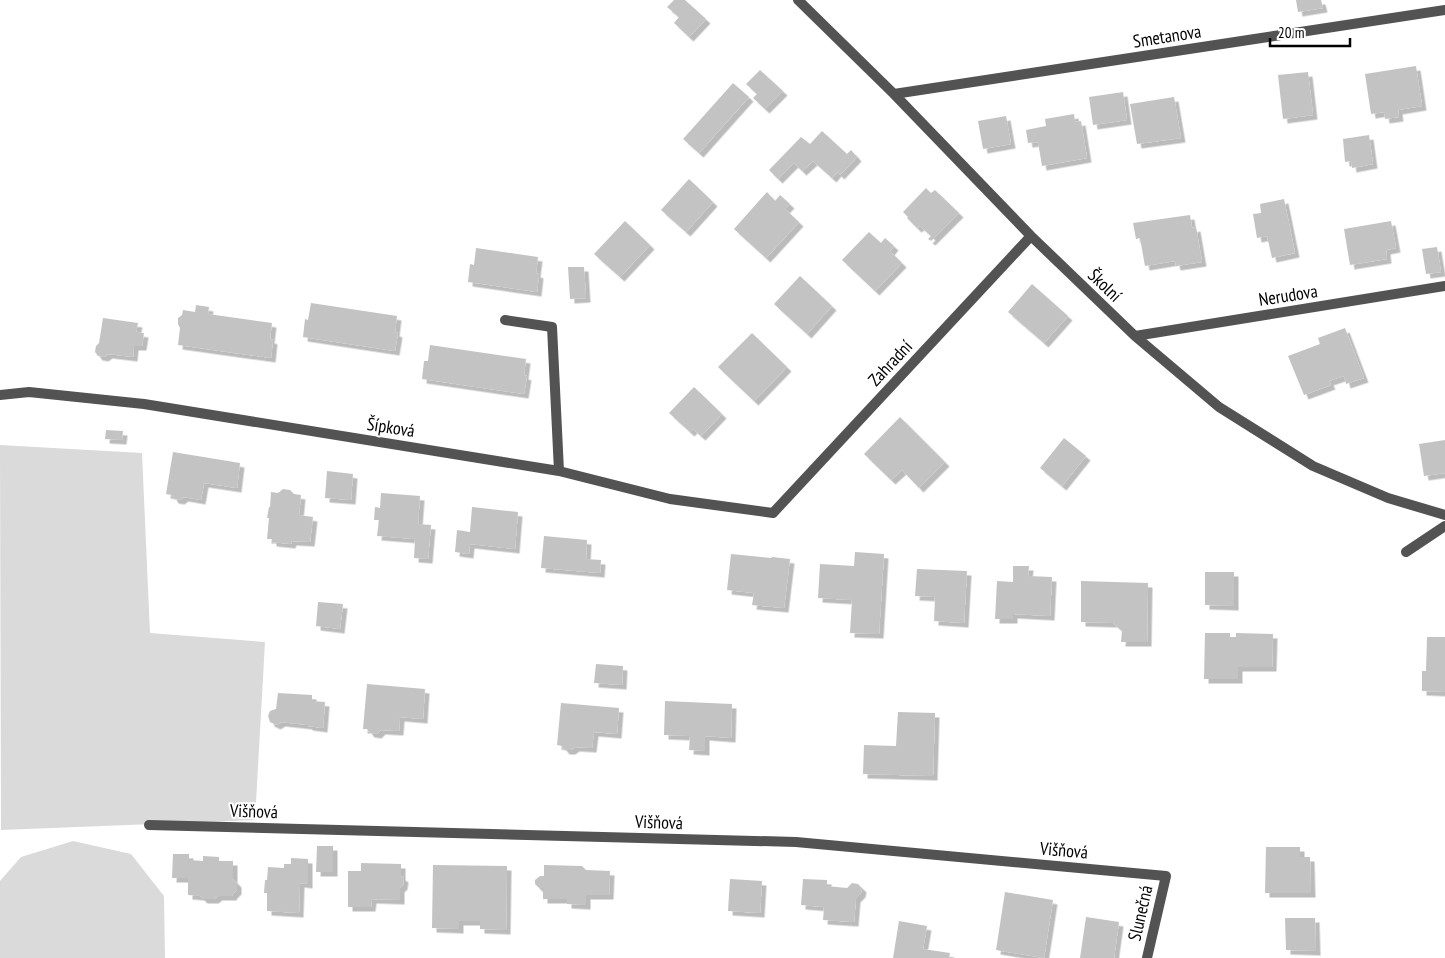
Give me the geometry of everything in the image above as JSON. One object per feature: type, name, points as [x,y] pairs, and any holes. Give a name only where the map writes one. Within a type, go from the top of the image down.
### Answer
[{"type":"street","name":"Školní","points":[[798,0],[894,94],[1031,236],[1135,336],[1219,406],[1313,466],[1388,498],[1445,515]]},
{"type":"street","name":"Smetanova","points":[[894,94],[1445,10]]},
{"type":"street","name":"Zahradní","points":[[774,513],[1031,236]]},
{"type":"street","name":"Nerudova","points":[[1135,336],[1445,286]]},
{"type":"street","points":[[505,320],[552,327],[559,471]]},
{"type":"street","name":"Šípková","points":[[0,395],[28,392],[144,404],[559,471],[670,499],[774,513]]},
{"type":"street","points":[[1406,552],[1445,526]]},
{"type":"street","name":"Višňová","points":[[150,825],[796,842],[1166,876]]},
{"type":"street","name":"Slunečná","points":[[1147,958],[1166,876]]},
{"type":"shaded area","points":[[0,445],[142,453],[150,633],[265,642],[255,820],[1,830]]},
{"type":"shaded area","points":[[73,841],[131,854],[164,896],[165,958],[0,958],[0,881],[21,857]]},
{"type":"building","points":[[674,0],[685,0],[706,19],[689,37],[674,23],[679,17],[667,7]]},
{"type":"building","points":[[1296,0],[1321,0],[1323,8],[1298,12]]},
{"type":"building","points":[[1416,66],[1422,106],[1398,110],[1399,117],[1385,119],[1384,112],[1371,114],[1365,74]]},
{"type":"building","points":[[760,70],[783,91],[765,109],[753,98],[757,94],[746,84]]},
{"type":"building","points":[[1308,72],[1313,115],[1283,119],[1278,75]]},
{"type":"building","points":[[733,83],[749,97],[699,153],[683,139]]},
{"type":"building","points":[[1123,92],[1127,120],[1093,125],[1089,97]]},
{"type":"building","points":[[1174,97],[1181,138],[1137,144],[1130,104]]},
{"type":"building","points":[[1074,114],[1075,122],[1081,121],[1087,158],[1042,166],[1038,142],[1028,143],[1026,130],[1046,126],[1045,119]]},
{"type":"building","points":[[1006,116],[1011,144],[983,149],[978,121]]},
{"type":"building","points":[[822,131],[847,154],[851,150],[857,157],[840,175],[837,172],[832,178],[813,161],[802,171],[794,163],[778,179],[769,170],[801,137],[810,144]]},
{"type":"building","points":[[1369,135],[1373,164],[1352,168],[1351,161],[1345,162],[1343,139]]},
{"type":"building","points":[[689,179],[713,202],[686,232],[661,210]]},
{"type":"building","points":[[926,188],[931,193],[935,190],[959,213],[931,241],[928,239],[931,236],[920,226],[917,228],[903,212]]},
{"type":"building","points":[[767,192],[775,201],[780,195],[790,204],[785,209],[799,222],[766,258],[734,229]]},
{"type":"building","points":[[1284,199],[1295,253],[1272,258],[1267,236],[1257,238],[1253,214],[1261,213],[1260,204]]},
{"type":"building","points":[[1190,215],[1192,228],[1196,227],[1202,262],[1176,266],[1175,261],[1145,266],[1140,238],[1136,239],[1133,223]]},
{"type":"building","points":[[625,221],[650,245],[620,277],[594,254]]},
{"type":"building","points":[[1391,221],[1396,248],[1386,250],[1387,259],[1350,265],[1344,229]]},
{"type":"building","points":[[869,232],[881,243],[885,238],[894,246],[890,251],[902,263],[875,291],[842,260]]},
{"type":"building","points":[[1437,247],[1441,272],[1426,274],[1422,249]]},
{"type":"building","points":[[476,248],[538,257],[536,273],[539,274],[537,292],[468,282],[470,264],[474,265]]},
{"type":"building","points":[[568,267],[584,267],[586,298],[570,299]]},
{"type":"building","points":[[800,276],[832,306],[807,334],[774,304]]},
{"type":"building","points":[[1032,284],[1068,316],[1044,343],[1008,312]]},
{"type":"building","points":[[311,303],[397,316],[395,332],[398,333],[395,351],[303,337],[305,319],[308,320]]},
{"type":"building","points":[[196,305],[209,307],[208,314],[272,323],[270,339],[273,340],[271,358],[178,345],[180,328],[178,318],[182,315],[183,310],[195,312]]},
{"type":"building","points":[[103,318],[138,323],[136,332],[144,333],[142,346],[134,346],[133,357],[108,354],[104,357],[98,356],[95,352],[96,346],[99,343]]},
{"type":"building","points":[[1345,328],[1364,378],[1346,384],[1344,376],[1329,381],[1331,385],[1304,395],[1288,356],[1320,344],[1318,338]]},
{"type":"building","points":[[752,333],[787,367],[754,401],[718,367]]},
{"type":"building","points":[[430,345],[526,359],[524,375],[527,376],[524,394],[422,379],[424,361],[428,361]]},
{"type":"building","points":[[694,387],[722,414],[701,436],[693,429],[690,432],[669,413]]},
{"type":"building","points":[[900,417],[945,462],[919,488],[902,470],[891,480],[864,454]]},
{"type":"building","points":[[106,430],[123,431],[122,440],[105,439]]},
{"type":"building","points":[[1064,438],[1086,456],[1062,486],[1040,468]]},
{"type":"building","points":[[1445,440],[1445,473],[1424,476],[1419,444]]},
{"type":"building","points":[[173,452],[240,463],[237,488],[204,483],[201,500],[184,497],[180,500],[174,499],[172,495],[166,494]]},
{"type":"building","points":[[327,471],[353,474],[351,500],[325,498]]},
{"type":"building","points":[[283,489],[301,495],[299,515],[313,517],[310,542],[292,541],[291,544],[272,542],[272,539],[267,539],[269,518],[267,518],[271,492],[278,493]]},
{"type":"building","points":[[381,493],[420,496],[418,524],[431,525],[428,559],[414,558],[415,539],[377,536],[379,520],[374,520],[375,507],[380,508]]},
{"type":"building","points":[[472,507],[518,512],[515,549],[470,544],[469,554],[455,552],[457,530],[470,532]]},
{"type":"building","points":[[544,536],[587,540],[586,559],[601,560],[600,573],[541,568]]},
{"type":"building","points":[[855,552],[884,554],[879,634],[850,633],[852,600],[818,598],[820,564],[854,566]]},
{"type":"building","points":[[731,554],[790,559],[784,608],[752,605],[754,593],[727,590]]},
{"type":"building","points":[[1013,566],[1029,566],[1028,576],[1052,577],[1050,616],[1013,614],[1013,619],[995,619],[997,581],[1013,582]]},
{"type":"building","points":[[917,569],[967,571],[964,623],[934,621],[935,597],[915,596]]},
{"type":"building","points":[[1205,572],[1234,572],[1234,606],[1205,605]]},
{"type":"building","points":[[1081,581],[1148,583],[1147,642],[1121,642],[1122,631],[1113,623],[1081,622]]},
{"type":"building","points":[[318,602],[343,604],[340,629],[316,626]]},
{"type":"building","points":[[1205,633],[1230,633],[1230,637],[1236,637],[1236,633],[1273,634],[1272,667],[1238,667],[1238,679],[1204,679]]},
{"type":"building","points":[[1427,637],[1445,637],[1445,692],[1422,691],[1422,671],[1426,671]]},
{"type":"building","points":[[596,664],[623,666],[622,685],[594,683]]},
{"type":"building","points":[[367,684],[425,689],[423,719],[400,717],[399,731],[381,730],[377,734],[363,729]]},
{"type":"building","points":[[278,693],[312,695],[312,701],[325,702],[323,728],[281,722],[276,725],[270,722],[268,716],[270,711],[276,709]]},
{"type":"building","points":[[665,701],[732,704],[731,738],[705,736],[705,751],[689,750],[690,736],[664,735]]},
{"type":"building","points":[[561,703],[619,708],[617,734],[594,732],[592,748],[575,747],[571,750],[565,750],[562,746],[557,745]]},
{"type":"building","points":[[898,712],[935,713],[933,776],[863,774],[864,745],[896,746]]},
{"type":"building","points":[[317,846],[333,846],[333,872],[316,872]]},
{"type":"building","points":[[1266,847],[1300,847],[1300,857],[1310,857],[1311,893],[1265,893]]},
{"type":"building","points":[[173,854],[189,854],[189,860],[203,861],[203,856],[219,857],[219,861],[233,861],[233,879],[237,883],[237,890],[232,896],[218,896],[214,899],[203,899],[200,896],[188,895],[188,878],[172,878]]},
{"type":"building","points":[[291,858],[308,859],[308,884],[300,883],[299,913],[267,911],[267,893],[264,893],[268,867],[284,868],[284,864],[291,864]]},
{"type":"building","points":[[361,863],[401,864],[401,876],[404,878],[403,885],[400,888],[400,900],[372,899],[371,907],[348,907],[348,871],[361,871]]},
{"type":"building","points":[[433,865],[507,866],[506,930],[480,929],[480,921],[459,921],[459,929],[432,928]]},
{"type":"building","points":[[544,865],[582,866],[586,870],[610,871],[609,895],[586,895],[586,905],[567,904],[567,899],[543,899],[543,888],[539,888],[535,884],[535,880],[540,876],[544,876]]},
{"type":"building","points":[[730,879],[762,881],[760,913],[728,911]]},
{"type":"building","points":[[803,879],[827,880],[827,886],[847,888],[852,883],[858,884],[862,888],[861,893],[856,898],[854,922],[823,920],[824,907],[801,905]]},
{"type":"building","points":[[1005,892],[1053,900],[1044,958],[996,950]]},
{"type":"building","points":[[1086,917],[1119,922],[1114,958],[1080,958]]},
{"type":"building","points":[[1285,918],[1315,918],[1316,951],[1286,950]]},
{"type":"building","points":[[899,921],[927,926],[923,949],[950,953],[949,958],[893,958]]}]
